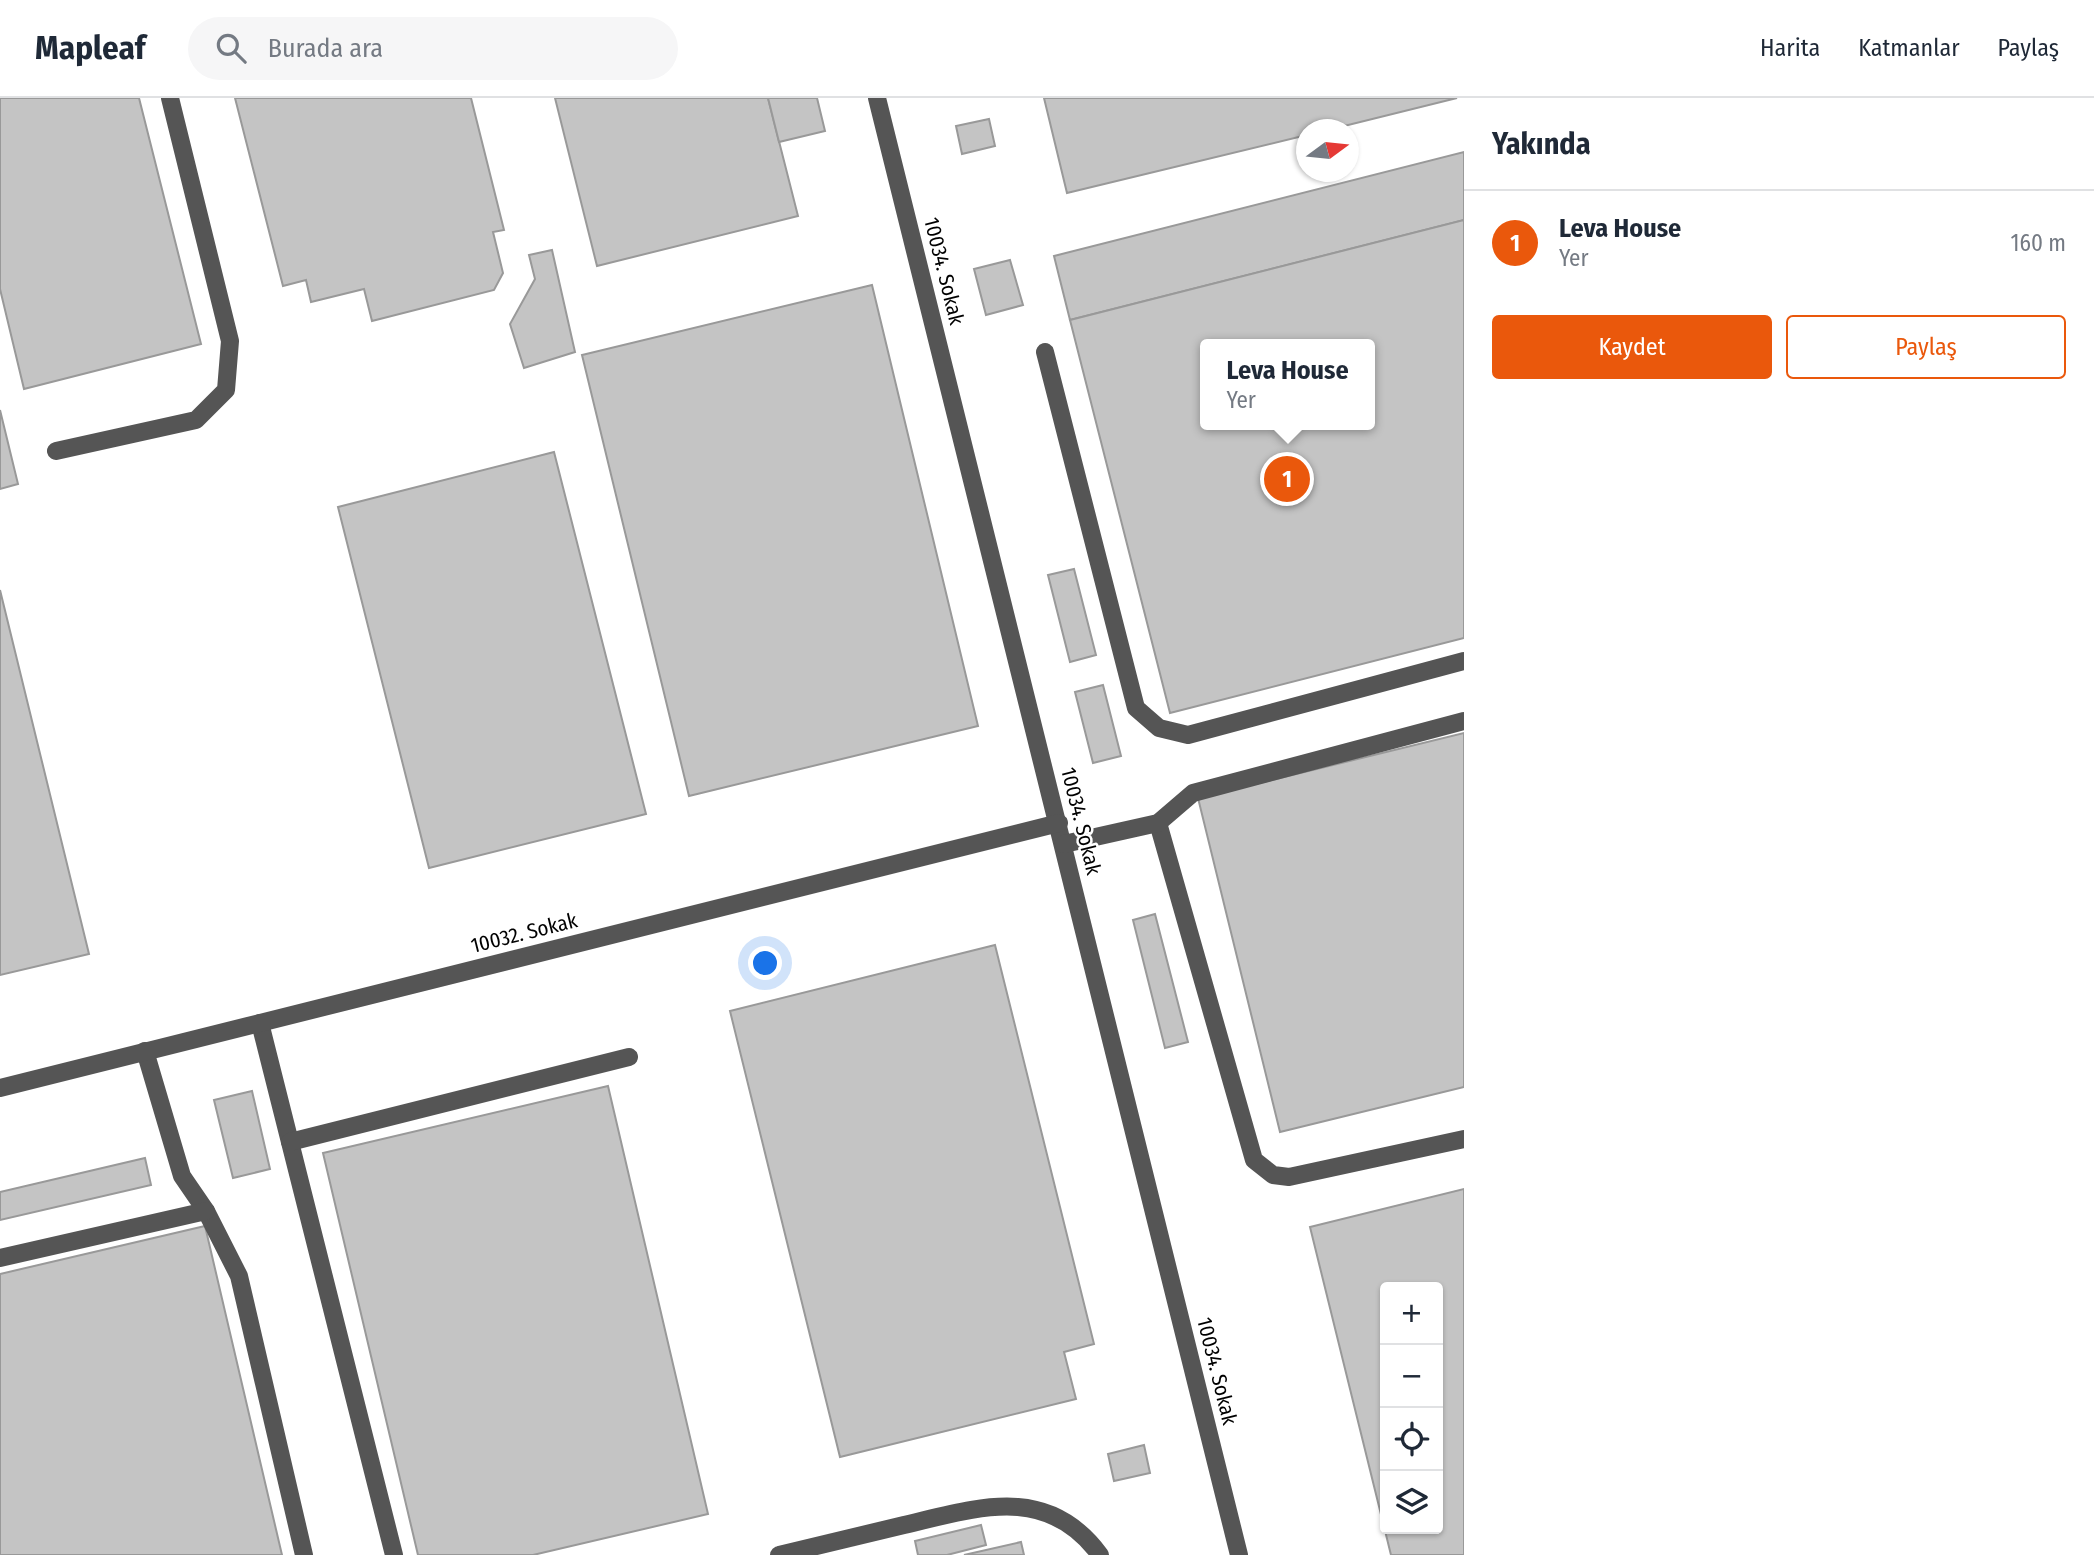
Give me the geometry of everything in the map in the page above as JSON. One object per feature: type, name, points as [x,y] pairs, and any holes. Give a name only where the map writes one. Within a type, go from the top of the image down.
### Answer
[{"type":"street","points":[[56,451],[196,420],[226,390],[230,341],[170,98]]},
{"type":"street","name":"10034. Sokak","points":[[877,98],[1239,1555]]},
{"type":"street","points":[[1045,352],[1136,708],[1159,729],[1188,735],[1464,661]]},
{"type":"street","points":[[1064,844],[1158,823],[1193,793],[1464,721]]},
{"type":"street","name":"10032. Sokak","points":[[0,1088],[1059,823]]},
{"type":"street","points":[[1158,823],[1254,1160],[1273,1175],[1289,1177],[1464,1139]]},
{"type":"street","points":[[260,1023],[394,1555]]},
{"type":"street","points":[[145,1052],[182,1176],[206,1211],[239,1276],[304,1555]]},
{"type":"street","points":[[290,1142],[629,1057]]},
{"type":"street","points":[[0,1258],[206,1211]]},
{"type":"street","points":[[779,1555],[995,1505],[1039,1510],[1058,1518],[1077,1530],[1100,1555]]},
{"type":"building","points":[[0,98],[139,98],[201,344],[24,389],[0,289]]},
{"type":"building","points":[[235,98],[471,98],[504,230],[493,232],[503,273],[494,290],[372,321],[364,289],[311,302],[306,280],[283,286]]},
{"type":"building","points":[[555,98],[768,98],[798,216],[597,266]]},
{"type":"building","points":[[768,98],[817,98],[825,131],[779,142]]},
{"type":"building","points":[[1044,98],[1457,98],[1359,122],[1359,119],[1296,119],[1296,138],[1067,193]]},
{"type":"building","points":[[989,119],[995,146],[962,154],[956,126]]},
{"type":"building","points":[[1464,152],[1464,220],[1070,320],[1054,256],[1346,182],[1359,182],[1359,179]]},
{"type":"building","points":[[1464,220],[1464,638],[1170,713],[1070,320]]},
{"type":"building","points":[[552,250],[575,352],[524,368],[510,324],[535,279],[529,255]]},
{"type":"building","points":[[1010,260],[1023,305],[986,315],[974,269]]},
{"type":"building","points":[[872,285],[978,726],[689,796],[582,355]]},
{"type":"building","points":[[0,410],[18,484],[0,489]]},
{"type":"building","points":[[554,452],[646,814],[429,868],[338,507]]},
{"type":"building","points":[[1074,569],[1096,655],[1070,662],[1048,575]]},
{"type":"building","points":[[0,590],[89,954],[0,975]]},
{"type":"building","points":[[1103,685],[1121,756],[1093,763],[1075,692]]},
{"type":"building","points":[[1464,733],[1464,1087],[1280,1132],[1198,798]]},
{"type":"building","points":[[1155,914],[1188,1042],[1165,1048],[1133,920]]},
{"type":"building","points":[[995,945],[1094,1344],[1064,1352],[1076,1399],[840,1457],[730,1011]]},
{"type":"building","points":[[608,1086],[708,1514],[533,1555],[418,1555],[323,1153]]},
{"type":"building","points":[[252,1091],[270,1169],[233,1178],[214,1100]]},
{"type":"building","points":[[145,1158],[151,1185],[0,1220],[0,1192]]},
{"type":"building","points":[[1464,1189],[1464,1555],[1391,1555],[1386,1534],[1443,1534],[1443,1282],[1380,1282],[1380,1510],[1310,1227]]},
{"type":"building","points":[[205,1226],[282,1555],[0,1555],[0,1274]]},
{"type":"building","points":[[1144,1445],[1150,1473],[1114,1481],[1108,1454]]},
{"type":"building","points":[[981,1525],[986,1545],[947,1555],[918,1555],[915,1541]]},
{"type":"building","points":[[1021,1542],[1024,1555],[964,1555]]},
{"type":"place","name":"Leva House","points":[[1287,479]]}]
